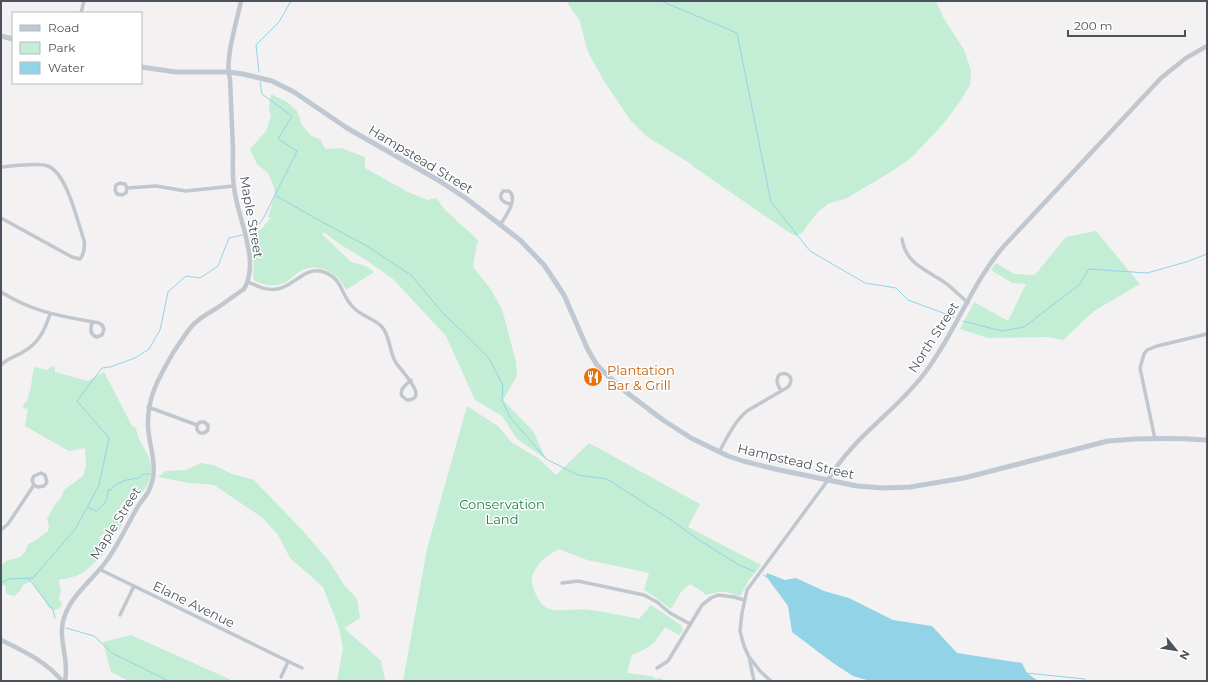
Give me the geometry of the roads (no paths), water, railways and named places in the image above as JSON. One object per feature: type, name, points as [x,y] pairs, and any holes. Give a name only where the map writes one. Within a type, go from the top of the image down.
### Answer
[{"type":"main road","points":[[1,36],[12,39]]},
{"type":"main road","name":"Hampstead Street","points":[[142,67],[176,72],[228,72],[272,80],[289,89],[347,128],[438,180],[467,199],[520,240],[544,265],[564,295],[596,365],[630,395],[691,438],[719,452],[743,461],[775,469],[862,486],[878,488],[910,487],[964,478],[1108,441],[1130,438],[1183,438],[1207,440]]},
{"type":"street","points":[[81,12],[84,1]]},
{"type":"street","name":"Maple Street","points":[[63,681],[67,673],[62,638],[64,617],[68,608],[76,596],[115,549],[152,483],[155,467],[149,436],[148,407],[152,392],[185,334],[199,320],[244,289],[248,282],[250,270],[248,244],[233,186],[230,79],[228,72],[232,43],[241,1]]},
{"type":"street","name":"North Street","points":[[754,681],[749,657],[740,632],[744,600],[752,582],[787,537],[828,480],[835,467],[854,445],[907,393],[924,374],[968,303],[986,269],[1004,246],[1136,103],[1173,67],[1207,46]]},
{"type":"street","points":[[1,167],[42,165],[51,168],[59,174],[65,184],[84,240],[84,255],[80,259],[76,259],[1,218]]},
{"type":"street","points":[[127,188],[156,186],[186,191],[233,186]]},
{"type":"street","points":[[500,225],[510,211],[511,204]]},
{"type":"street","points":[[902,239],[906,253],[910,259],[948,285],[968,303]]},
{"type":"street","points":[[248,282],[263,288],[277,289],[311,272],[321,271],[331,275],[339,282],[347,300],[353,307],[383,328],[388,338],[396,364],[411,380],[414,388],[415,394],[413,398],[407,400],[402,396],[401,390],[411,380]]},
{"type":"street","points":[[1,292],[21,303],[50,314],[100,323],[103,326],[104,332],[101,336],[96,337],[91,333],[92,322]]},
{"type":"street","points":[[1,365],[8,359],[28,349],[37,341],[44,331],[50,314]]},
{"type":"street","points":[[1155,438],[1140,368],[1144,354],[1147,350],[1157,346],[1207,334]]},
{"type":"street","points":[[719,452],[735,424],[743,414],[781,391],[789,386],[792,381],[790,375],[785,373],[779,375],[777,379],[777,384],[781,391]]},
{"type":"street","points":[[148,407],[197,426]]},
{"type":"street","points":[[38,473],[45,475],[47,482],[44,486],[38,488],[34,485],[32,480],[34,476],[38,473]]},
{"type":"street","points":[[1,530],[8,524],[34,485]]},
{"type":"street","name":"Elane Avenue","points":[[99,569],[302,668]]},
{"type":"street","points":[[562,582],[578,581],[644,595],[657,602],[670,613],[690,624]]},
{"type":"street","points":[[120,616],[134,586]]},
{"type":"street","points":[[657,668],[668,661],[702,605],[711,598],[726,595],[744,600]]},
{"type":"street","points":[[1,640],[40,660],[63,681]]},
{"type":"street","points":[[749,657],[760,671],[771,681]]},
{"type":"street","points":[[281,677],[288,662]]},
{"type":"water","points":[[767,573],[785,580],[796,578],[824,591],[849,598],[893,620],[932,626],[957,653],[1022,663],[1027,673],[1038,681],[870,681],[853,676],[792,632],[788,606],[766,576]]},
{"type":"waterway","points":[[259,72],[256,45],[279,22],[291,1]]},
{"type":"waterway","points":[[661,1],[737,33],[771,202],[810,251],[865,283],[896,288],[908,300],[954,317]]},
{"type":"waterway","points":[[249,234],[252,233],[263,219],[297,151],[278,139],[292,116],[262,94],[260,82]]},
{"type":"waterway","points":[[275,195],[367,246],[411,275],[442,312],[488,357],[503,385],[502,400],[510,417],[546,459],[578,475],[607,479],[699,540],[739,565],[754,571]]},
{"type":"waterway","points":[[1,583],[8,579],[33,578],[76,528],[99,485],[109,438],[77,401],[102,368],[110,367],[135,358],[149,349],[160,330],[168,292],[186,276],[200,278],[218,266],[229,238],[242,235]]},
{"type":"waterway","points":[[963,321],[1002,331],[1024,327],[1079,285],[1089,269],[1147,273],[1186,262],[1207,254]]},
{"type":"waterway","points":[[88,507],[96,511],[105,502],[108,490],[111,490],[116,484],[139,478],[143,474],[150,474]]},
{"type":"waterway","points":[[763,575],[767,577]]},
{"type":"waterway","points":[[29,579],[53,610],[55,618]]},
{"type":"waterway","points":[[66,628],[94,636],[112,653],[169,681]]},
{"type":"waterway","points":[[1026,673],[1085,679],[1086,681]]},
{"type":"place","name":"Plantation Bar & Grill","points":[[593,377]]},
{"type":"park label","name":"Conservation Land","points":[[502,512]]}]
